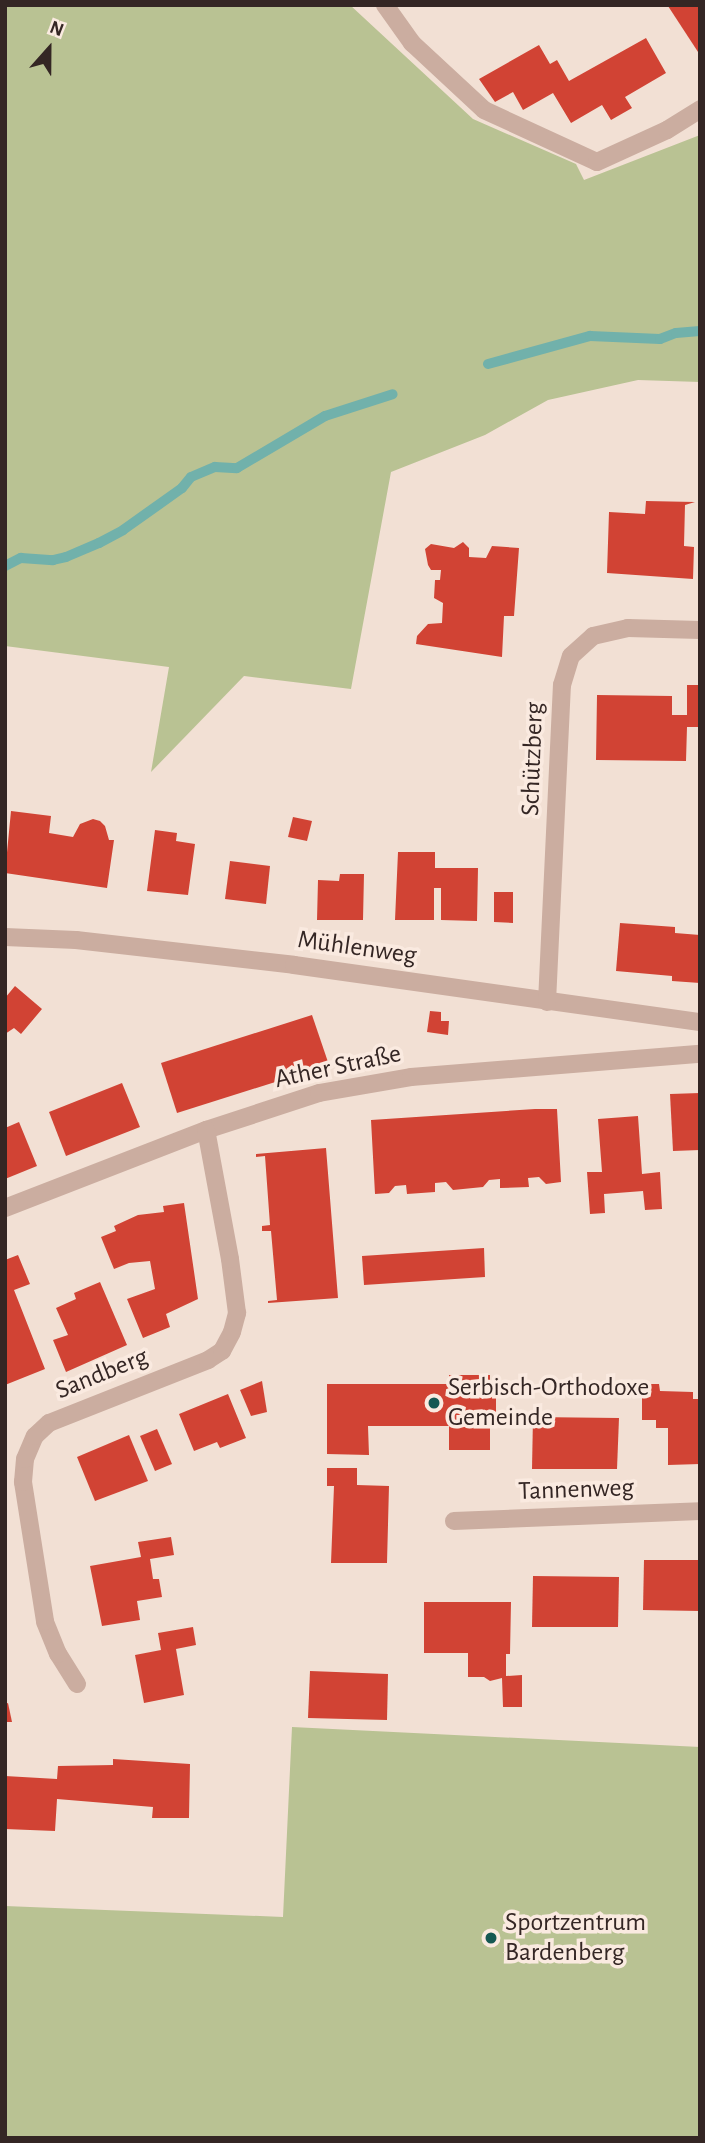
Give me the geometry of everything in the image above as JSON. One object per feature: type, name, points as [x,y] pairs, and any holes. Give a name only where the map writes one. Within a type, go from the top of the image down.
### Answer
[{"type":"street","points":[[385,5],[412,43],[484,110],[597,162],[667,130],[700,109]]},
{"type":"street","name":"Schützberg","points":[[547,1003],[562,685],[571,656],[593,636],[628,628],[700,630]]},
{"type":"street","name":"Mühlenweg","points":[[5,937],[76,940],[294,965],[547,1003],[700,1022]]},
{"type":"street","name":"Ather Straße","points":[[5,1208],[206,1130],[319,1093],[411,1077],[700,1054]]},
{"type":"street","name":"Sandberg","points":[[77,1684],[58,1654],[45,1621],[23,1482],[24,1459],[35,1436],[49,1423],[208,1360],[222,1350],[227,1341],[237,1313],[230,1259],[206,1130]]},
{"type":"street","name":"Tannenweg","points":[[454,1521],[700,1511]]},
{"type":"green space","points":[[5,5],[350,5],[473,119],[576,164],[584,180],[700,135],[700,382],[638,380],[548,400],[485,435],[391,472],[351,689],[244,676],[151,772],[169,667],[5,646]]},
{"type":"green space","points":[[292,1727],[700,1747],[700,2138],[5,2138],[5,1906],[283,1917]]},
{"type":"building","points":[[700,5],[700,55],[668,6]]},
{"type":"building","points":[[646,38],[666,73],[625,97],[632,108],[611,120],[602,105],[571,123],[553,93],[523,110],[513,92],[495,102],[479,79],[539,45],[550,64],[557,60],[569,81]]},
{"type":"building","points":[[646,501],[695,502],[685,505],[684,546],[694,547],[693,579],[607,573],[609,512],[645,514]]},
{"type":"building","points":[[463,542],[469,548],[469,557],[486,558],[492,546],[519,548],[514,616],[504,616],[502,657],[416,644],[417,636],[428,624],[442,623],[443,603],[434,598],[435,580],[440,580],[441,570],[431,570],[425,549],[431,544],[454,548]]},
{"type":"building","points":[[687,685],[700,685],[700,727],[687,727],[686,761],[596,760],[597,695],[672,696],[672,715],[687,715]]},
{"type":"building","points":[[11,811],[51,816],[49,833],[73,837],[80,824],[93,819],[100,821],[105,826],[109,840],[114,840],[107,888],[5,873]]},
{"type":"building","points":[[293,817],[312,821],[307,841],[288,837]]},
{"type":"building","points":[[155,830],[177,833],[176,841],[195,844],[188,895],[147,891]]},
{"type":"building","points":[[398,852],[435,852],[435,868],[478,868],[477,921],[441,920],[441,888],[434,888],[434,920],[395,920]]},
{"type":"building","points":[[230,861],[270,866],[266,904],[225,899]]},
{"type":"building","points":[[340,874],[364,874],[363,920],[317,920],[318,880],[339,881]]},
{"type":"building","points":[[494,892],[513,892],[513,923],[494,922]]},
{"type":"building","points":[[620,923],[675,927],[675,933],[700,935],[700,983],[672,981],[672,976],[616,971]]},
{"type":"building","points":[[15,986],[42,1009],[21,1034],[14,1028],[5,1034],[5,998]]},
{"type":"building","points":[[430,1011],[441,1012],[441,1021],[449,1021],[448,1035],[427,1032]]},
{"type":"building","points":[[312,1015],[329,1065],[177,1113],[161,1063]]},
{"type":"building","points":[[122,1083],[140,1127],[66,1156],[49,1112]]},
{"type":"building","points":[[700,1093],[700,1150],[673,1151],[670,1094]]},
{"type":"building","points":[[557,1109],[561,1182],[546,1184],[539,1177],[528,1178],[529,1187],[500,1188],[500,1179],[489,1180],[483,1187],[453,1190],[446,1182],[435,1183],[435,1192],[407,1194],[406,1185],[395,1186],[389,1193],[375,1194],[371,1120]]},
{"type":"building","points":[[638,1116],[642,1174],[660,1172],[662,1209],[645,1210],[643,1191],[604,1194],[605,1213],[590,1214],[587,1172],[602,1172],[598,1119]]},
{"type":"building","points":[[19,1122],[37,1166],[5,1179],[5,1128]]},
{"type":"building","points":[[326,1148],[338,1298],[268,1303],[277,1300],[271,1231],[262,1231],[262,1226],[270,1225],[265,1156],[256,1157],[256,1154]]},
{"type":"building","points":[[184,1203],[198,1299],[166,1314],[170,1327],[143,1338],[127,1299],[155,1289],[150,1261],[129,1263],[114,1269],[101,1237],[116,1231],[114,1226],[138,1215],[164,1212],[163,1206]]},
{"type":"building","points":[[484,1248],[485,1277],[364,1285],[362,1256]]},
{"type":"building","points":[[18,1255],[30,1284],[14,1290],[45,1369],[5,1385],[5,1260]]},
{"type":"building","points":[[100,1282],[127,1345],[66,1372],[53,1340],[68,1335],[56,1308],[76,1299],[74,1293]]},
{"type":"building","points":[[449,1375],[490,1375],[490,1390],[496,1390],[496,1421],[490,1420],[490,1450],[449,1450],[449,1426],[368,1426],[369,1455],[327,1454],[327,1384],[449,1384]]},
{"type":"building","points":[[262,1381],[267,1412],[251,1416],[240,1390]]},
{"type":"building","points":[[642,1384],[659,1384],[660,1391],[693,1392],[693,1399],[700,1399],[700,1464],[668,1465],[668,1428],[656,1428],[656,1420],[642,1420]]},
{"type":"building","points":[[228,1394],[246,1438],[220,1448],[217,1442],[194,1451],[179,1414]]},
{"type":"building","points":[[533,1417],[619,1418],[617,1469],[532,1469]]},
{"type":"building","points":[[157,1429],[172,1464],[155,1471],[140,1436]]},
{"type":"building","points":[[129,1435],[148,1481],[95,1501],[77,1457]]},
{"type":"building","points":[[327,1468],[357,1468],[357,1485],[389,1486],[387,1563],[331,1563],[334,1486],[327,1486]]},
{"type":"building","points":[[171,1537],[174,1555],[150,1559],[153,1579],[159,1579],[162,1597],[137,1601],[140,1620],[102,1626],[90,1566],[141,1557],[138,1542]]},
{"type":"building","points":[[644,1560],[700,1560],[700,1611],[643,1610]]},
{"type":"building","points":[[533,1576],[619,1577],[618,1627],[532,1627]]},
{"type":"building","points":[[424,1602],[511,1602],[510,1654],[506,1654],[506,1676],[522,1675],[522,1707],[503,1707],[502,1678],[490,1681],[484,1677],[468,1677],[468,1653],[424,1653]]},
{"type":"building","points":[[193,1627],[196,1645],[176,1649],[184,1695],[144,1703],[135,1655],[161,1650],[158,1633]]},
{"type":"building","points":[[310,1671],[388,1674],[387,1720],[308,1718]]},
{"type":"building","points":[[8,1703],[12,1722],[5,1722],[5,1704]]},
{"type":"building","points":[[113,1759],[190,1764],[189,1818],[152,1818],[153,1807],[57,1799],[55,1831],[5,1829],[5,1776],[57,1779],[58,1766],[113,1765]]},
{"type":"waterway","points":[[488,364],[590,336],[660,339],[676,333],[700,331]]},
{"type":"waterway","points":[[5,566],[21,558],[53,560],[66,557],[99,543],[123,530],[182,488],[191,477],[215,467],[237,468],[325,416],[393,394]]},
{"type":"place","name":"Serbisch-Orthodoxe Gemeinde","points":[[434,1403]]},
{"type":"place","name":"Sportzentrum Bardenberg","points":[[491,1938]]}]
